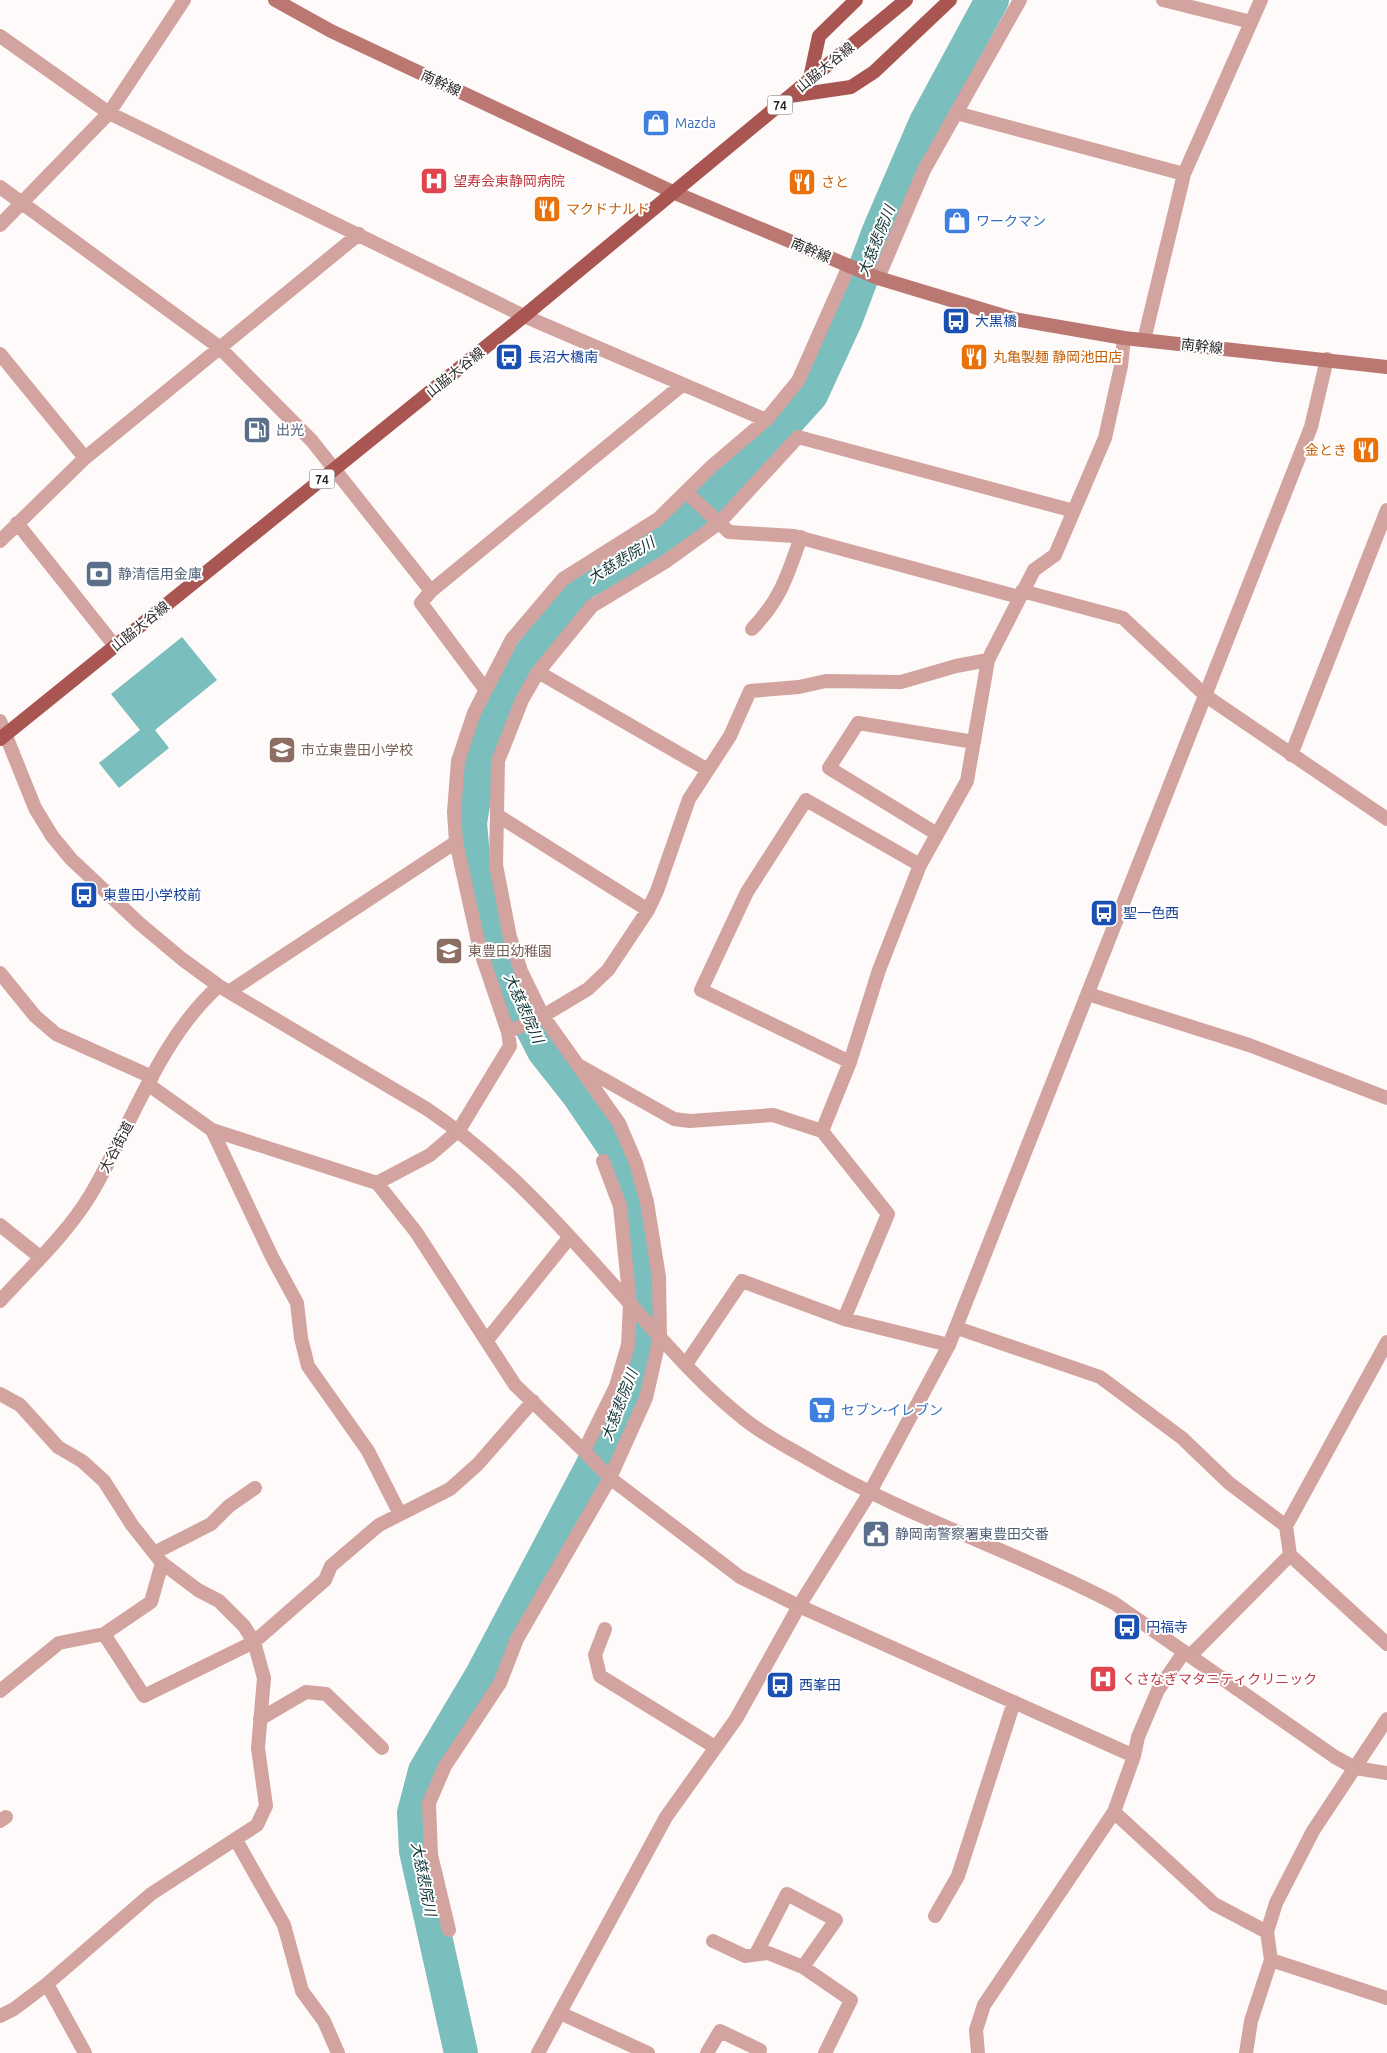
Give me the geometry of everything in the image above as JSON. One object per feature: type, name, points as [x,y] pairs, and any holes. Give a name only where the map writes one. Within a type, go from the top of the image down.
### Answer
[{"type":"main road","name":"南幹線","points":[[275,0],[331,31],[675,193],[878,278],[1014,320],[1124,338],[1387,367]]},
{"type":"main road","points":[[810,78],[819,36],[856,0]]},
{"type":"main road","name":"山脇大谷線","points":[[2,731],[115,646],[335,469],[675,193],[810,78],[906,0]]},
{"type":"main road","points":[[790,96],[851,87],[874,72],[950,0]]},
{"type":"street","points":[[0,225],[109,113],[184,0]]},
{"type":"street","points":[[878,278],[924,170],[1020,0]]},
{"type":"street","points":[[1163,0],[1251,22]]},
{"type":"street","points":[[1144,340],[1184,174],[1261,0]]},
{"type":"street","points":[[0,36],[109,113],[524,316],[682,386],[766,420]]},
{"type":"street","points":[[956,113],[1184,174]]},
{"type":"street","points":[[0,187],[219,347],[312,441],[431,591]]},
{"type":"street","points":[[0,541],[85,458],[359,234]]},
{"type":"street","points":[[377,1183],[430,1155],[459,1130],[510,1046],[508,1032],[480,950],[456,842],[454,812],[458,761],[474,713],[485,689],[512,640],[563,579],[658,520],[712,466],[766,420],[798,381],[849,266]]},
{"type":"street","points":[[822,1131],[850,1062],[879,970],[920,865],[967,781],[988,660],[1020,594],[1034,570],[1055,555],[1105,438],[1124,338]]},
{"type":"street","points":[[0,354],[85,458]]},
{"type":"street","points":[[538,2053],[666,1817],[736,1719],[799,1606],[869,1494],[957,1328],[1311,427],[1327,359]]},
{"type":"street","points":[[485,689],[421,603],[431,591],[682,386]]},
{"type":"street","points":[[449,1930],[431,1855],[429,1803],[445,1766],[500,1683],[517,1639],[610,1478],[646,1398],[660,1337],[659,1277],[647,1202],[636,1163],[619,1122],[543,1016],[521,971],[510,937],[496,865],[498,761],[522,700],[538,672],[592,606],[665,562],[719,523],[798,437],[1074,511]]},
{"type":"street","points":[[686,492],[729,532],[801,537],[1020,594],[1123,618],[1206,696],[1387,819]]},
{"type":"street","points":[[1291,754],[1387,510]]},
{"type":"street","points":[[17,523],[115,646]]},
{"type":"street","points":[[752,628],[769,611],[783,589],[801,537]]},
{"type":"street","points":[[508,1032],[543,1016],[588,989],[608,970],[648,910],[660,883],[689,799],[730,736],[750,691],[799,688],[826,681],[901,682],[956,666],[988,660]]},
{"type":"street","points":[[538,672],[708,770]]},
{"type":"street","points":[[937,834],[830,768],[858,723],[974,742]]},
{"type":"street","points":[[2,731],[35,808],[70,859],[139,923],[182,959],[224,989],[428,1109],[459,1130],[506,1170],[660,1337],[717,1396],[745,1420],[778,1442],[869,1494],[1077,1584],[1114,1603],[1335,1757],[1355,1768],[1387,1773]]},
{"type":"street","points":[[850,1062],[701,990],[747,892],[806,800],[920,865]]},
{"type":"street","points":[[497,815],[648,910]]},
{"type":"street","name":"大谷街道","points":[[0,1301],[65,1230],[90,1195],[151,1081],[196,1006],[456,842]]},
{"type":"street","points":[[0,972],[35,1016],[56,1034],[151,1081],[212,1130],[377,1183],[416,1232],[515,1385],[610,1478],[740,1577],[799,1606],[1134,1756]]},
{"type":"street","points":[[1088,994],[1249,1045],[1387,1098]]},
{"type":"street","points":[[576,1064],[674,1118],[690,1121],[773,1115],[822,1131],[888,1214],[844,1319]]},
{"type":"street","points":[[212,1130],[272,1257],[297,1303],[300,1338],[308,1366],[368,1451],[400,1514]]},
{"type":"street","points":[[584,1452],[616,1386],[628,1345],[630,1304],[620,1206],[603,1161]]},
{"type":"street","points":[[0,1225],[40,1258]]},
{"type":"street","points":[[487,1340],[569,1238]]},
{"type":"street","points":[[686,1364],[742,1281],[844,1319],[949,1345]]},
{"type":"street","points":[[957,1328],[1100,1376],[1182,1438],[1229,1483],[1286,1526]]},
{"type":"street","points":[[1387,1342],[1286,1526],[1290,1555],[1387,1644]]},
{"type":"street","points":[[0,1394],[20,1406],[58,1446],[82,1461],[104,1481],[132,1525],[158,1558],[198,1590],[219,1601],[244,1626],[254,1642],[264,1678],[258,1748],[266,1806],[257,1825],[151,1894],[47,1984],[14,2009],[0,2016]]},
{"type":"street","points":[[104,1634],[144,1696],[254,1642],[325,1580],[331,1566],[379,1525],[450,1489],[478,1464],[533,1401]]},
{"type":"street","points":[[0,1691],[59,1643],[104,1634],[151,1602],[158,1558],[211,1524],[229,1506],[255,1488]]},
{"type":"street","points":[[978,2053],[976,2030],[984,2004],[1114,1812],[1134,1756],[1138,1737],[1158,1690],[1187,1654],[1290,1555]]},
{"type":"street","points":[[605,1629],[595,1655],[600,1676],[715,1747]]},
{"type":"street","points":[[260,1719],[306,1692],[326,1694],[382,1748]]},
{"type":"street","points":[[935,1916],[958,1876],[1014,1702]]},
{"type":"street","points":[[1246,2053],[1251,2021],[1271,1960],[1267,1932],[1276,1904],[1298,1857],[1387,1719]]},
{"type":"street","points":[[1114,1812],[1214,1904],[1267,1932]]},
{"type":"street","points":[[236,1840],[284,1925],[302,1991],[324,2021],[338,2053]]},
{"type":"street","points":[[756,1954],[787,1894],[836,1920],[803,1967]]},
{"type":"street","points":[[713,1941],[745,1956],[768,1953],[803,1967],[851,2000],[824,2053]]},
{"type":"street","points":[[1271,1960],[1387,1998]]},
{"type":"street","points":[[47,1984],[85,2053]]},
{"type":"street","points":[[560,2013],[648,2053]]},
{"type":"street","points":[[707,2053],[720,2031],[760,2050]]},
{"type":"water","points":[[182,637],[217,680],[155,730],[169,748],[119,788],[99,763],[140,730],[111,694]]},
{"type":"waterway","name":"大慈悲院川","points":[[461,2053],[416,1851],[414,1813],[425,1771],[482,1675],[606,1440],[624,1402],[649,1317],[648,1274],[637,1208],[616,1150],[578,1094],[544,1051],[515,994],[485,910],[474,868],[470,823],[485,734],[505,690],[581,584],[616,566],[681,524],[751,462],[811,395],[846,319],[879,231],[926,122],[992,0]]},
{"type":"place","name":"Mazda","points":[[656,123]]},
{"type":"place","name":"望寿会東静岡病院","points":[[434,181]]},
{"type":"place","name":"さと","points":[[802,182]]},
{"type":"place","name":"マクドナルド","points":[[547,209]]},
{"type":"place","name":"ワークマン","points":[[957,221]]},
{"type":"place","name":"大黒橋","points":[[956,321]]},
{"type":"place","name":"長沼大橋南","points":[[509,357]]},
{"type":"place","name":"丸亀製麺 静岡池田店","points":[[974,357]]},
{"type":"place","name":"出光","points":[[257,430]]},
{"type":"place","name":"金とき","points":[[1366,450]]},
{"type":"place","name":"静清信用金庫","points":[[99,574]]},
{"type":"place","name":"市立東豊田小学校","points":[[282,750]]},
{"type":"place","name":"東豊田小学校前","points":[[84,895]]},
{"type":"place","name":"聖一色西","points":[[1104,913]]},
{"type":"place","name":"東豊田幼稚園","points":[[449,951]]},
{"type":"place","name":"セブン-イレブン","points":[[822,1410]]},
{"type":"place","name":"静岡南警察署東豊田交番","points":[[876,1534]]},
{"type":"place","name":"円福寺","points":[[1127,1627]]},
{"type":"place","name":"くさなぎマタニティクリニック","points":[[1103,1679]]},
{"type":"place","name":"西峯田","points":[[780,1685]]}]
